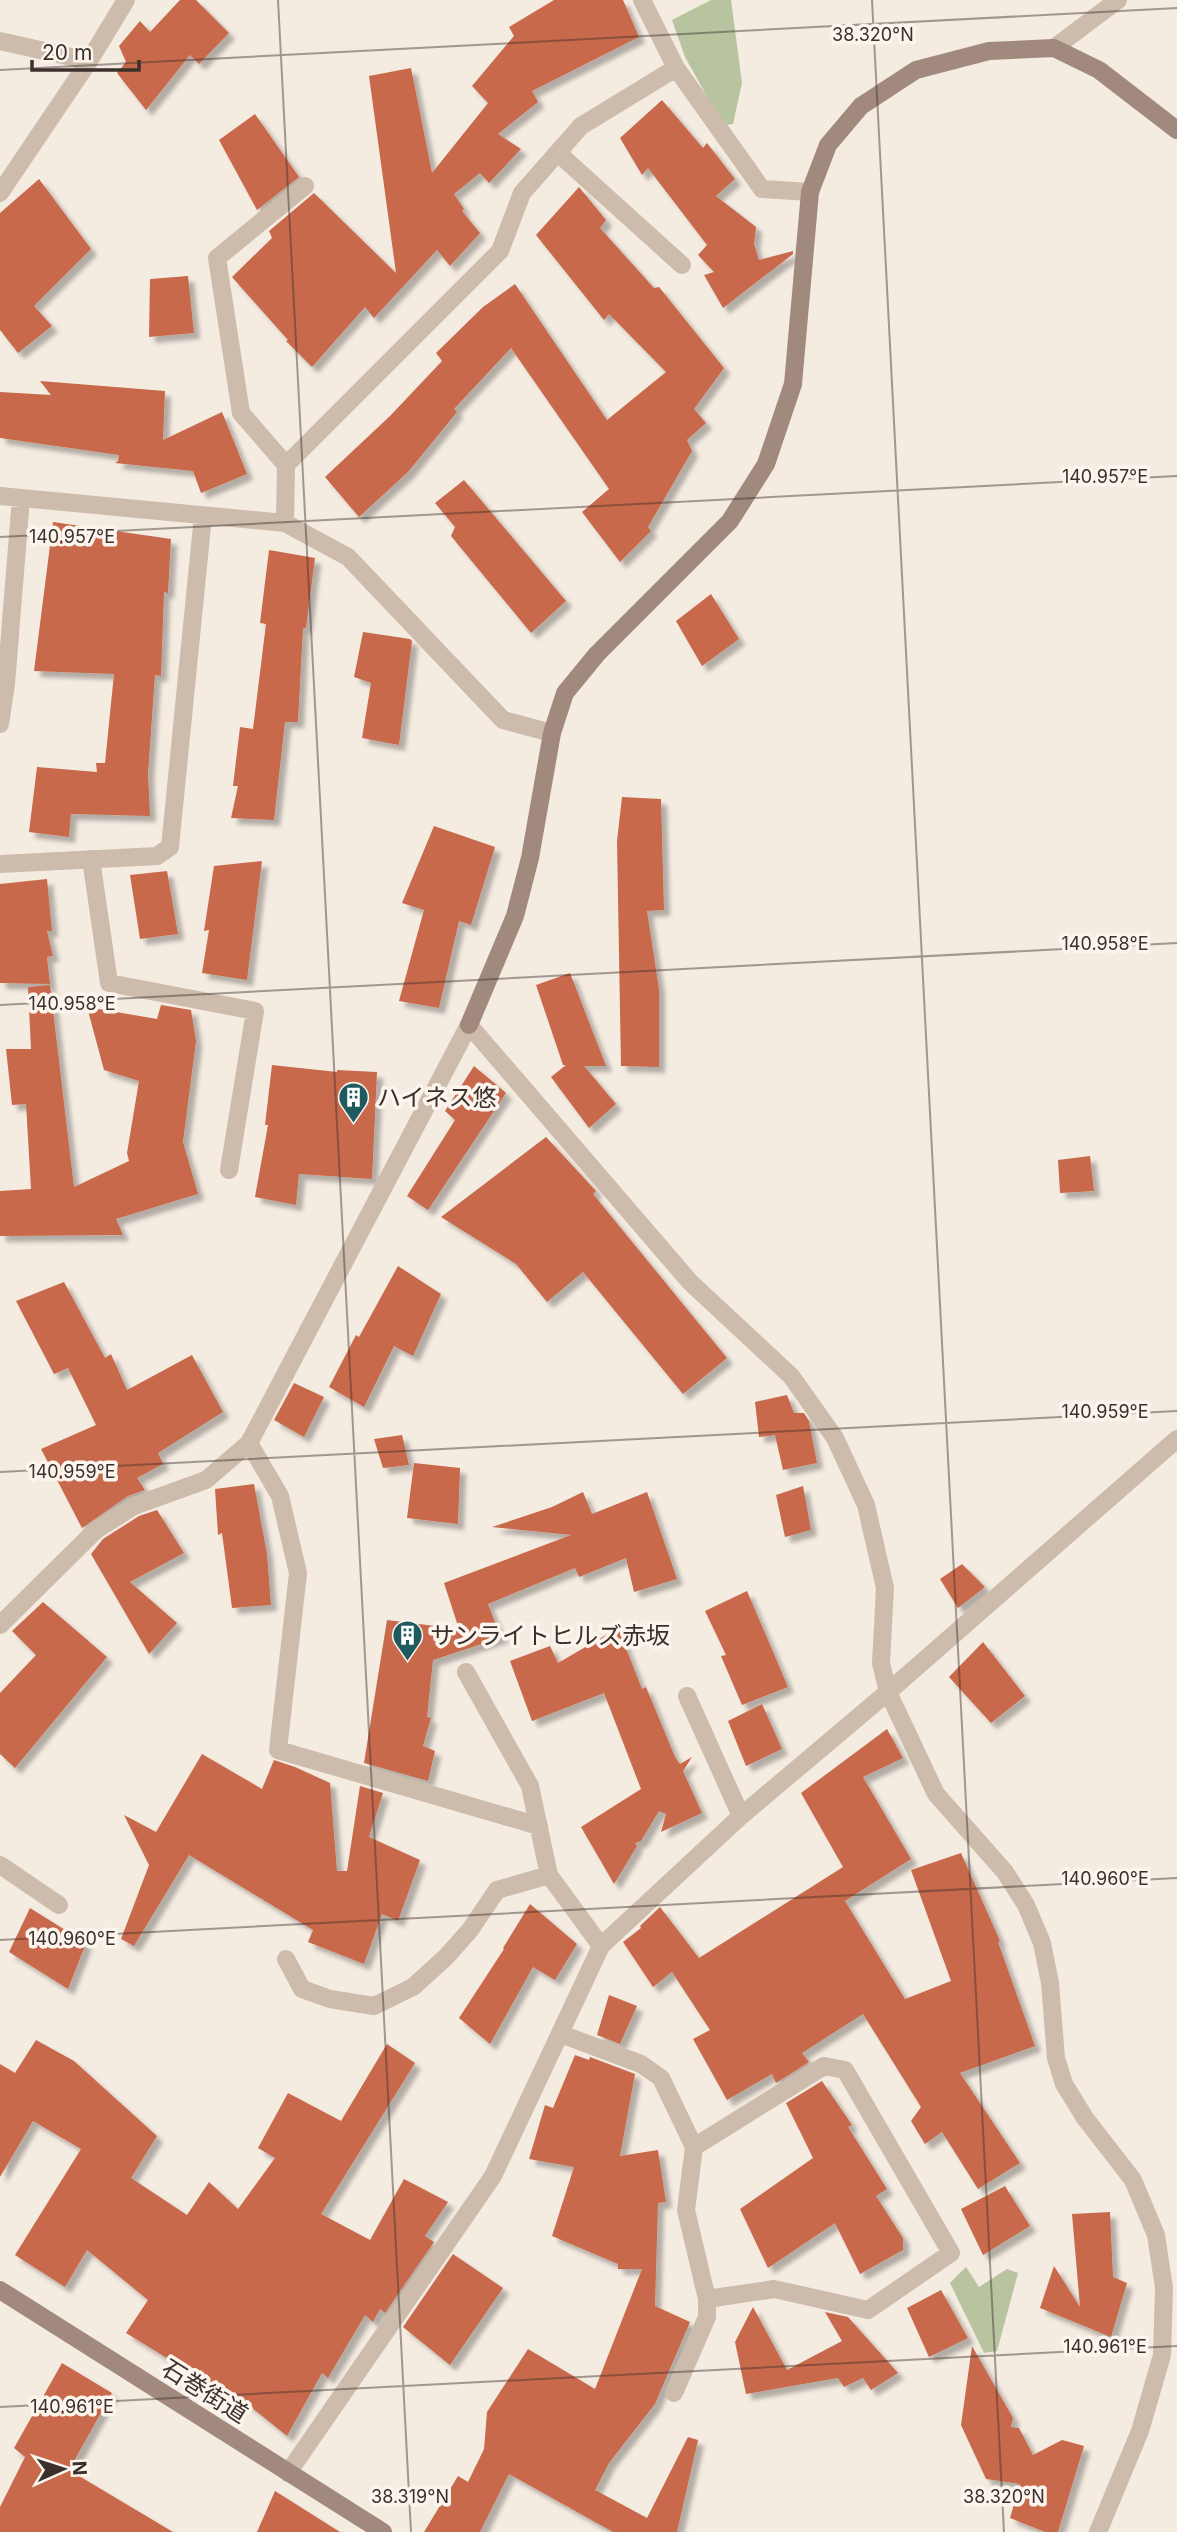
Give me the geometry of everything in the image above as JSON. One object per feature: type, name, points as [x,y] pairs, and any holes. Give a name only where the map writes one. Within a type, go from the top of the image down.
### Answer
[{"type":"street","points":[[0,193],[89,61],[126,0]]},
{"type":"street","points":[[642,0],[676,68],[762,189],[810,192]]},
{"type":"street","points":[[1054,48],[1118,0]]},
{"type":"street","points":[[0,41],[89,61]]},
{"type":"street","points":[[0,1625],[96,1530],[134,1506],[206,1480],[249,1444],[469,1025],[514,916],[530,858],[552,733],[565,693],[597,654],[730,521],[766,464],[793,384],[810,192],[828,145],[861,106],[916,70],[989,51],[1054,48],[1099,70],[1177,130]]},
{"type":"street","points":[[286,465],[500,251],[522,193],[580,126],[676,68]]},
{"type":"street","points":[[558,153],[682,265]]},
{"type":"street","points":[[285,523],[286,465],[241,413],[216,258],[305,186]]},
{"type":"street","points":[[0,496],[285,523],[348,557],[503,720],[552,733]]},
{"type":"street","points":[[0,724],[21,498]]},
{"type":"street","points":[[0,864],[156,856],[170,847],[203,516]]},
{"type":"street","points":[[91,859],[109,983],[255,1011],[229,1170]]},
{"type":"street","points":[[469,1025],[690,1282],[791,1376],[835,1438],[866,1505],[885,1588],[881,1663],[888,1692],[936,1794],[1005,1872],[1026,1905],[1042,1943],[1051,1983],[1056,2057],[1064,2084],[1133,2180],[1156,2235],[1164,2288],[1162,2355],[1140,2431],[1097,2532]]},
{"type":"street","points":[[288,2473],[493,2176],[601,1946],[741,1816],[888,1692],[1177,1439]]},
{"type":"street","points":[[249,1444],[280,1496],[298,1573],[278,1750],[539,1826]]},
{"type":"street","points":[[466,1672],[530,1786],[549,1875],[601,1946]]},
{"type":"street","points":[[687,1696],[741,1816]]},
{"type":"street","points":[[0,1865],[59,1905]]},
{"type":"street","points":[[286,1959],[302,1989],[330,1999],[374,2006],[413,1987],[446,1957],[470,1930],[497,1890],[549,1875]]},
{"type":"street","points":[[561,2034],[640,2064],[661,2078],[694,2147],[685,2210],[707,2299],[707,2317],[674,2393]]},
{"type":"street","points":[[694,2147],[824,2066],[845,2070],[951,2253],[868,2310],[774,2289],[707,2299]]},
{"type":"street","name":"石巻街道","points":[[0,2290],[383,2532]]},
{"type":"green space","points":[[711,0],[731,0],[742,83],[733,124],[723,125],[685,57],[672,20]]},
{"type":"green space","points":[[966,2267],[979,2287],[1007,2269],[1018,2273],[997,2351],[984,2353],[950,2283]]},
{"type":"building","points":[[180,0],[196,0],[229,33],[199,64],[190,55],[146,110],[117,73],[126,62],[119,46],[140,21],[150,32]]},
{"type":"building","points":[[554,0],[623,0],[639,37],[532,91],[538,102],[498,134],[521,149],[489,183],[480,173],[454,194],[464,209],[462,211],[480,233],[450,266],[437,250],[374,318],[365,307],[312,367],[286,341],[288,340],[232,277],[272,238],[269,231],[314,193],[396,273],[369,76],[411,68],[432,173],[488,103],[472,86],[514,36],[509,27]]},
{"type":"building","points":[[662,100],[703,148],[707,143],[735,179],[716,196],[756,227],[754,244],[759,260],[793,251],[793,254],[723,308],[704,275],[714,272],[698,255],[707,245],[648,168],[642,175],[620,138]]},
{"type":"building","points":[[255,114],[299,177],[257,210],[219,140]]},
{"type":"building","points":[[39,179],[91,249],[34,306],[52,326],[18,353],[0,330],[0,213]]},
{"type":"building","points":[[579,187],[606,220],[600,228],[654,288],[659,287],[724,368],[694,409],[706,423],[687,440],[692,451],[648,527],[651,531],[620,562],[582,512],[609,489],[511,348],[454,409],[457,412],[408,472],[359,517],[325,477],[390,416],[442,361],[436,353],[483,307],[515,284],[607,420],[666,372],[609,314],[604,320],[536,235]]},
{"type":"building","points":[[188,276],[194,333],[149,337],[150,279]]},
{"type":"building","points":[[40,381],[165,391],[163,440],[222,412],[247,474],[201,493],[193,471],[115,463],[119,455],[0,438],[0,392],[51,395]]},
{"type":"building","points":[[464,480],[566,601],[531,633],[451,536],[455,527],[435,503]]},
{"type":"building","points":[[53,522],[171,539],[168,593],[164,592],[161,676],[155,675],[148,774],[150,816],[71,814],[69,837],[29,832],[37,767],[97,772],[96,763],[105,763],[114,674],[34,671]]},
{"type":"building","points":[[269,550],[315,558],[306,628],[303,628],[298,722],[285,722],[274,820],[231,818],[238,786],[233,786],[240,727],[253,729],[266,624],[260,623]]},
{"type":"building","points":[[711,594],[739,639],[702,666],[676,621]]},
{"type":"building","points":[[363,632],[412,641],[399,745],[362,738],[371,683],[354,677]]},
{"type":"building","points":[[622,797],[661,799],[664,910],[647,911],[659,989],[659,1067],[621,1066],[617,841]]},
{"type":"building","points":[[434,826],[495,847],[471,925],[459,921],[439,1008],[399,1001],[424,910],[402,903]]},
{"type":"building","points":[[262,861],[247,980],[202,973],[209,930],[204,931],[214,866]]},
{"type":"building","points":[[167,871],[178,934],[140,939],[130,875]]},
{"type":"building","points":[[47,879],[52,931],[47,931],[53,956],[47,957],[50,984],[0,983],[0,884]]},
{"type":"building","points":[[570,973],[606,1066],[584,1066],[616,1104],[589,1128],[551,1077],[566,1065],[563,1065],[536,985]]},
{"type":"building","points":[[50,985],[74,1187],[129,1161],[127,1153],[139,1081],[104,1070],[87,1007],[157,1019],[161,1005],[191,1010],[196,1041],[183,1142],[198,1194],[116,1219],[123,1235],[0,1236],[0,1191],[31,1189],[26,1104],[12,1105],[6,1049],[31,1049],[28,987]]},
{"type":"building","points":[[272,1065],[337,1072],[377,1072],[372,1179],[299,1174],[296,1205],[255,1197],[268,1125],[265,1125]]},
{"type":"building","points":[[474,1066],[506,1093],[428,1210],[407,1196],[455,1120],[445,1111]]},
{"type":"building","points":[[546,1137],[596,1191],[593,1194],[727,1358],[683,1394],[583,1272],[547,1302],[516,1264],[441,1217]]},
{"type":"building","points":[[1090,1156],[1094,1191],[1060,1193],[1058,1160]]},
{"type":"building","points":[[398,1266],[441,1294],[413,1356],[394,1346],[364,1407],[329,1387],[356,1335],[359,1337]]},
{"type":"building","points":[[64,1282],[105,1358],[111,1354],[127,1390],[192,1355],[223,1412],[158,1453],[163,1464],[137,1478],[145,1490],[128,1496],[82,1528],[41,1449],[96,1425],[68,1368],[54,1374],[16,1301]]},
{"type":"building","points":[[294,1383],[324,1397],[304,1437],[274,1420]]},
{"type":"building","points":[[787,1395],[794,1413],[804,1413],[809,1421],[817,1463],[783,1470],[775,1435],[759,1437],[755,1402]]},
{"type":"building","points":[[402,1435],[409,1465],[383,1468],[374,1439]]},
{"type":"building","points":[[414,1463],[460,1468],[458,1524],[407,1518]]},
{"type":"building","points":[[254,1484],[267,1554],[271,1605],[232,1608],[222,1533],[218,1535],[215,1489]]},
{"type":"building","points":[[803,1486],[811,1530],[785,1537],[776,1495]]},
{"type":"building","points":[[583,1492],[592,1514],[647,1492],[677,1579],[634,1592],[626,1558],[579,1577],[575,1568],[488,1604],[500,1635],[506,1636],[433,1660],[427,1717],[431,1718],[423,1746],[435,1751],[428,1781],[364,1763],[387,1620],[459,1629],[444,1583],[571,1535],[492,1527],[552,1507]]},
{"type":"building","points":[[157,1510],[184,1553],[130,1582],[177,1623],[149,1654],[91,1554],[103,1539],[139,1516]]},
{"type":"building","points":[[962,1564],[985,1587],[958,1608],[940,1579]]},
{"type":"building","points":[[747,1591],[788,1687],[742,1705],[721,1656],[726,1655],[705,1611]]},
{"type":"building","points":[[43,1602],[107,1657],[15,1768],[0,1754],[0,1693],[36,1655],[12,1631]]},
{"type":"building","points":[[618,1628],[642,1689],[646,1687],[675,1757],[680,1764],[692,1757],[683,1771],[702,1813],[661,1832],[666,1814],[659,1811],[641,1841],[635,1843],[637,1846],[614,1884],[581,1827],[641,1789],[604,1693],[532,1721],[510,1661],[550,1646],[558,1663]]},
{"type":"building","points":[[983,1642],[1025,1696],[991,1723],[949,1677]]},
{"type":"building","points":[[762,1704],[782,1749],[746,1766],[728,1721]]},
{"type":"building","points":[[887,1729],[903,1758],[863,1777],[911,1859],[845,1901],[905,1999],[951,1981],[911,1870],[961,1853],[1000,1941],[998,1942],[1035,2046],[960,2073],[1020,2163],[978,2189],[942,2132],[925,2144],[911,2121],[921,2107],[863,2014],[802,2053],[809,2062],[776,2083],[772,2074],[727,2100],[693,2039],[710,2030],[672,1972],[653,1987],[623,1942],[641,1928],[660,1907],[699,1958],[843,1867],[801,1793]]},
{"type":"building","points":[[202,1754],[262,1789],[274,1760],[330,1783],[337,1871],[347,1871],[360,1786],[383,1793],[369,1837],[420,1860],[398,1921],[382,1914],[364,1964],[308,1942],[313,1930],[189,1855],[134,1946],[121,1939],[149,1865],[124,1815],[156,1832]]},
{"type":"building","points":[[530,1904],[577,1944],[555,1980],[533,1967],[490,2044],[459,2018]]},
{"type":"building","points":[[30,1908],[86,1943],[68,1989],[9,1952]]},
{"type":"building","points":[[609,1995],[637,2006],[620,2044],[597,2035]]},
{"type":"building","points":[[36,2040],[74,2061],[157,2136],[131,2178],[187,2215],[209,2182],[238,2209],[275,2158],[258,2148],[288,2093],[341,2121],[387,2044],[415,2063],[321,2214],[370,2240],[404,2179],[448,2202],[425,2236],[434,2242],[385,2313],[380,2309],[373,2322],[365,2315],[328,2378],[322,2373],[287,2436],[236,2395],[234,2399],[126,2333],[148,2300],[87,2250],[65,2287],[15,2255],[81,2149],[33,2121],[0,2177],[0,2064],[15,2073]]},
{"type":"building","points":[[575,2055],[589,2060],[590,2057],[635,2074],[620,2156],[658,2150],[666,2202],[658,2203],[655,2306],[690,2322],[655,2404],[609,2463],[595,2490],[647,2518],[688,2437],[698,2440],[677,2532],[613,2532],[509,2474],[480,2532],[424,2532],[458,2476],[468,2482],[484,2449],[487,2412],[528,2349],[595,2389],[642,2269],[618,2269],[618,2264],[552,2236],[574,2167],[529,2159],[545,2105],[553,2108]]},
{"type":"building","points":[[822,2081],[852,2125],[848,2127],[887,2189],[876,2196],[903,2238],[903,2250],[860,2274],[835,2223],[768,2268],[740,2209],[813,2158],[786,2103]]},
{"type":"building","points":[[1005,2186],[1030,2226],[983,2255],[961,2209]]},
{"type":"building","points":[[1110,2212],[1113,2277],[1127,2283],[1111,2337],[1040,2308],[1054,2266],[1080,2307],[1072,2214]]},
{"type":"building","points":[[453,2254],[503,2288],[450,2365],[403,2327]]},
{"type":"building","points":[[941,2290],[968,2338],[929,2357],[907,2308]]},
{"type":"building","points":[[753,2307],[787,2370],[842,2341],[825,2312],[848,2317],[898,2373],[871,2390],[863,2378],[844,2387],[838,2378],[746,2394],[735,2342]]},
{"type":"building","points":[[972,2346],[1013,2418],[1011,2427],[1019,2428],[1033,2455],[1062,2440],[1084,2446],[1058,2532],[1045,2532],[1010,2518],[1020,2484],[986,2479],[961,2425]]},
{"type":"building","points":[[62,2363],[112,2393],[69,2470],[173,2532],[0,2532],[0,2507],[25,2457],[14,2448]]},
{"type":"building","points":[[275,2491],[340,2532],[257,2532]]},
{"type":"place","name":"ハイネス悠","points":[[354,1124]]},
{"type":"place","name":"サンライトヒルズ赤坂","points":[[407,1662]]}]
